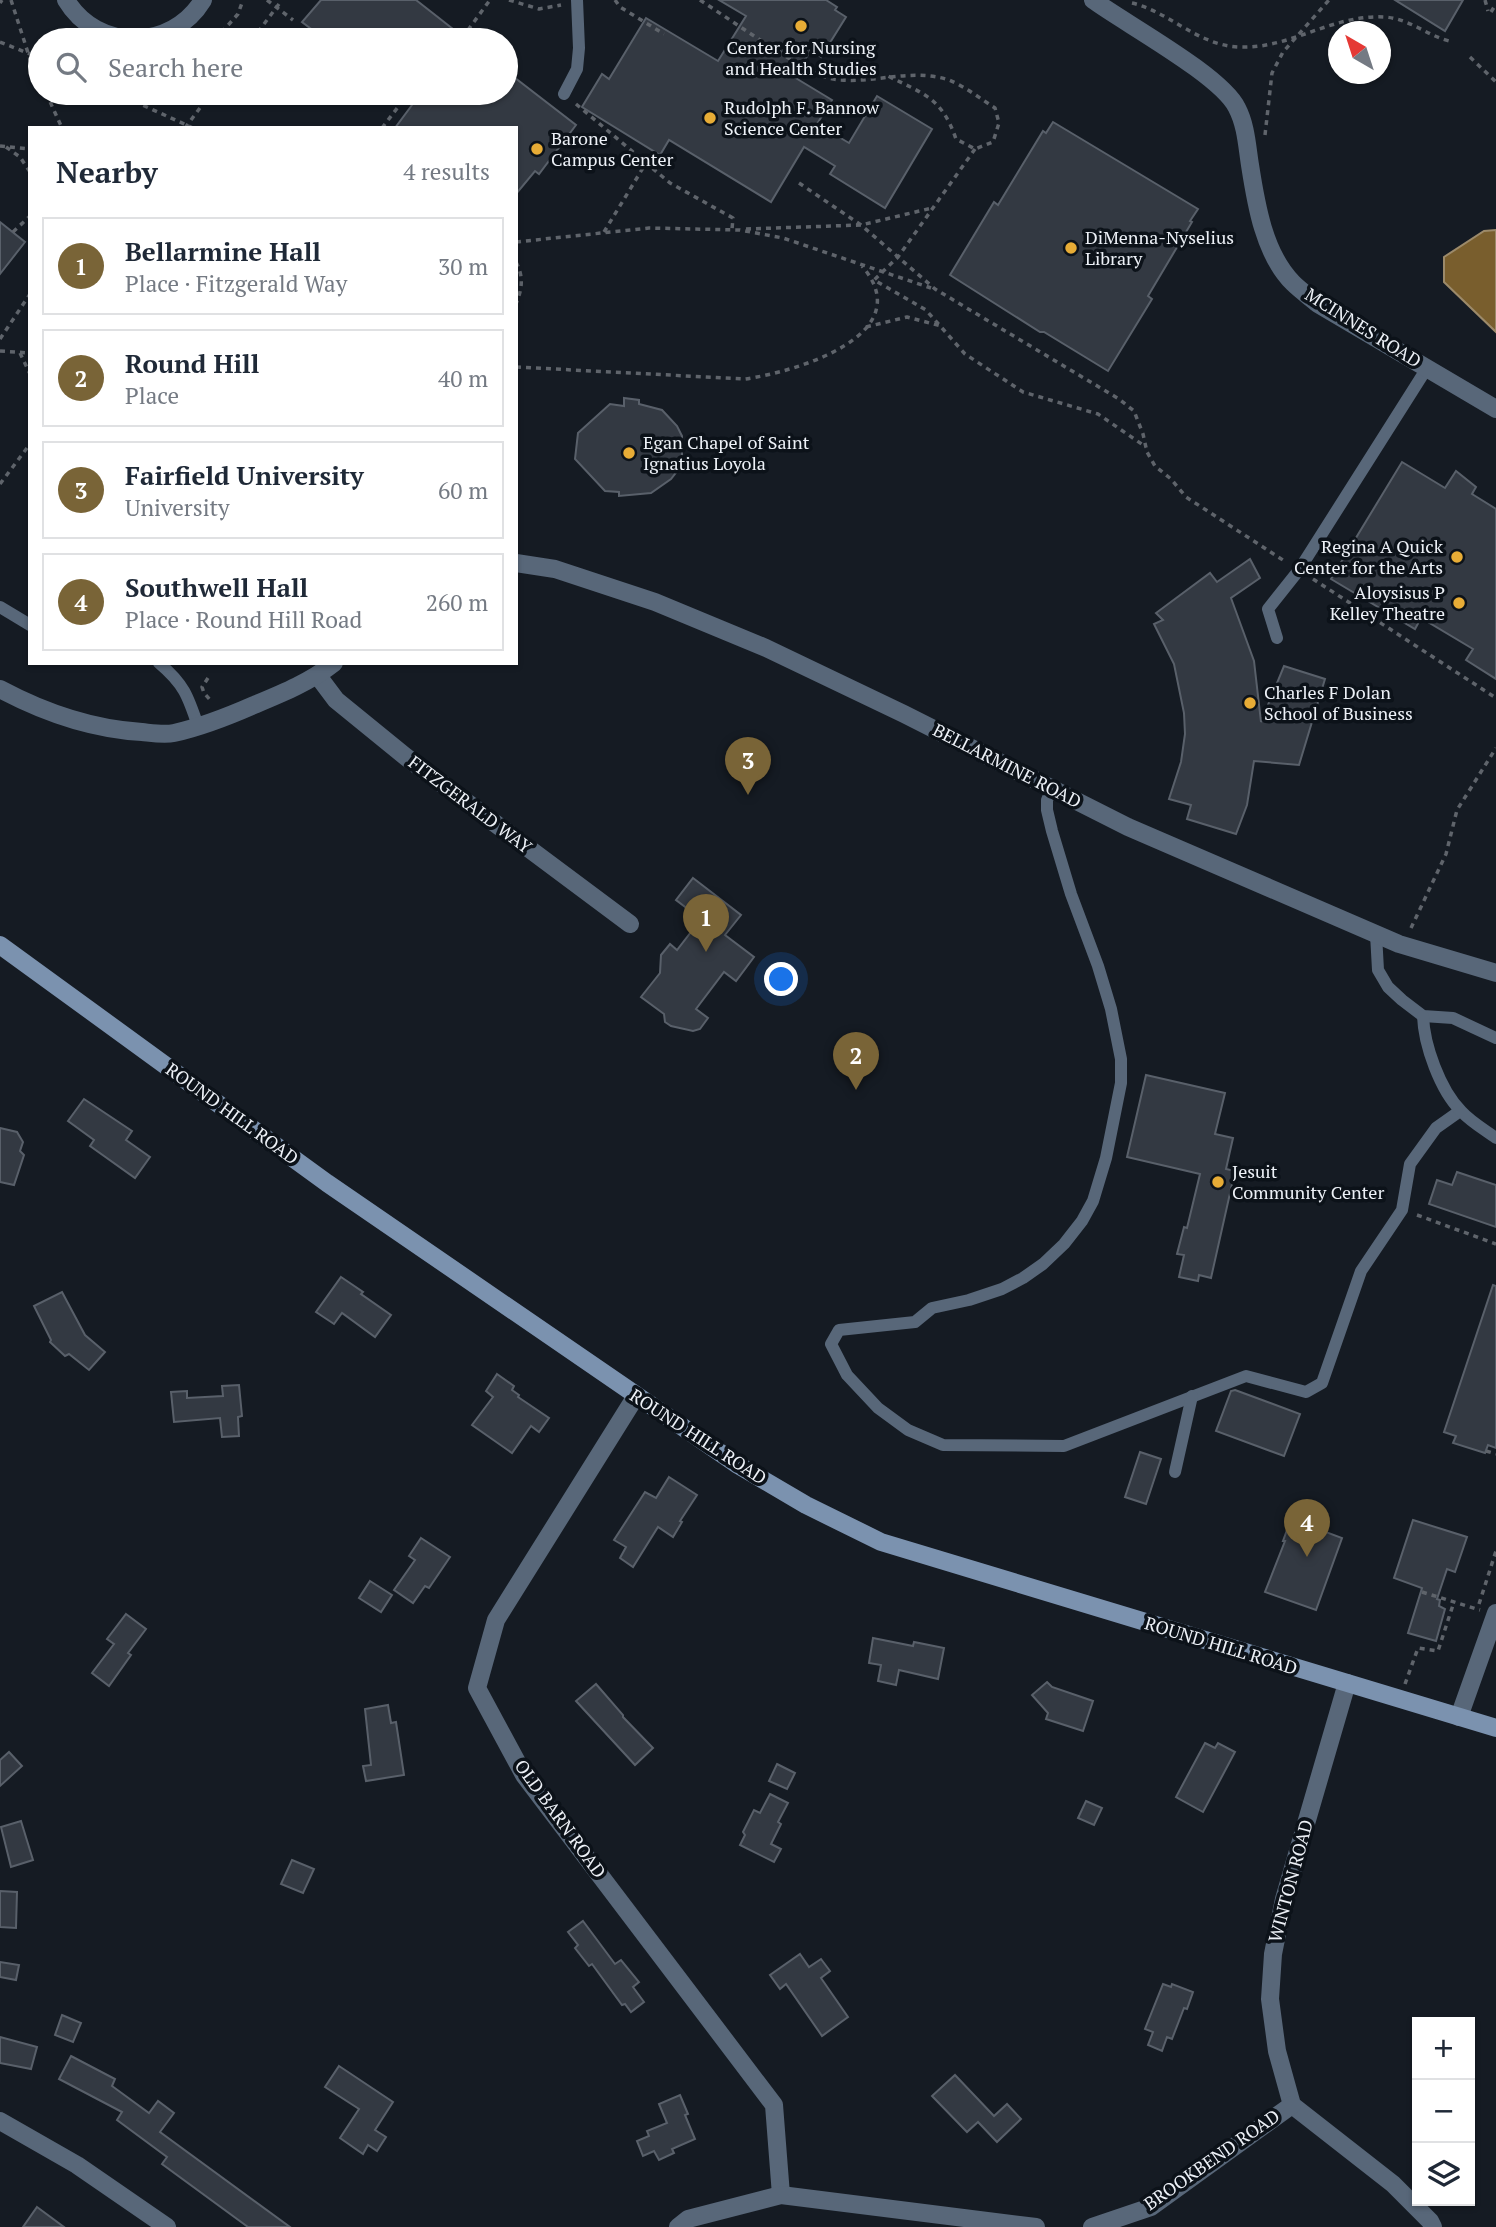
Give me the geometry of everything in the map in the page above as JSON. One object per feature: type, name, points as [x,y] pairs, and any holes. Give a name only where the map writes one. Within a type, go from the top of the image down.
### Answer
[{"type":"main road","name":"ROUND HILL ROAD","points":[[0,945],[327,1183],[737,1465],[806,1505],[881,1542],[1496,1728]]},
{"type":"street","points":[[66,0],[72,11],[93,28]]},
{"type":"street","points":[[176,28],[195,13],[203,0]]},
{"type":"street","name":"MCINNES ROAD","points":[[1093,0],[1204,74],[1226,92],[1237,107],[1244,130],[1256,200],[1271,249],[1292,283],[1318,304],[1496,409]]},
{"type":"street","name":"BELLARMINE ROAD","points":[[518,563],[555,569],[618,590],[766,648],[1128,827],[1402,945],[1496,974]]},
{"type":"street","points":[[0,689],[34,707],[76,722],[120,731],[171,734],[244,710],[318,676],[332,665]]},
{"type":"street","name":"FITZGERALD WAY","points":[[318,676],[336,700],[406,757],[630,924]]},
{"type":"street","name":"OLD BARN ROAD","points":[[636,1396],[496,1620],[477,1688],[524,1774],[774,2105],[781,2195]]},
{"type":"street","points":[[1459,1717],[1496,1614]]},
{"type":"street","name":"WINTON ROAD","points":[[1292,2105],[1277,2051],[1270,1999],[1273,1954],[1284,1899],[1347,1684]]},
{"type":"street","points":[[1292,2105],[1393,2184],[1433,2227]]},
{"type":"street","name":"BROOKBEND ROAD","points":[[1092,2227],[1150,2207],[1292,2105]]},
{"type":"street","points":[[0,2121],[77,2165],[167,2227]]},
{"type":"street","points":[[678,2227],[688,2219],[781,2195],[1036,2227]]},
{"type":"lane","points":[[564,94],[578,69],[576,1]]},
{"type":"lane","points":[[1277,638],[1268,609],[1299,570],[1427,368]]},
{"type":"lane","points":[[0,607],[28,624]]},
{"type":"lane","points":[[161,665],[176,677],[187,693],[198,726]]},
{"type":"lane","points":[[1052,789],[1047,810],[1052,831],[1071,894],[1098,966],[1111,1009],[1121,1059],[1121,1083],[1106,1158],[1093,1201],[1082,1221],[1064,1244],[1023,1278],[1002,1289],[969,1300],[932,1308],[915,1322],[839,1330],[831,1344],[847,1375],[878,1408],[908,1430],[943,1445],[1064,1446],[1246,1376],[1306,1392],[1322,1383],[1362,1271],[1402,1210],[1410,1164],[1436,1128],[1460,1111]]},
{"type":"lane","points":[[1376,934],[1378,970],[1388,987],[1423,1016],[1453,1018],[1496,1038]]},
{"type":"lane","points":[[1423,1016],[1424,1035],[1441,1081],[1460,1111],[1496,1139]]},
{"type":"lane","points":[[1175,1472],[1192,1396]]},
{"type":"path","points":[[11,0],[28,53]]},
{"type":"path","points":[[226,28],[238,14],[243,0]]},
{"type":"path","points":[[267,0],[293,20]]},
{"type":"path","points":[[261,28],[282,0]]},
{"type":"path","points":[[469,28],[490,0]]},
{"type":"path","points":[[509,0],[539,9],[576,1]]},
{"type":"path","points":[[615,0],[664,34]]},
{"type":"path","points":[[700,0],[769,46]]},
{"type":"path","points":[[1250,166],[1260,152],[1266,132],[1272,73],[1283,52],[1329,0]]},
{"type":"path","points":[[1485,0],[1490,11],[1496,4]]},
{"type":"path","points":[[1109,11],[1115,2],[1135,3],[1198,37],[1215,44],[1238,47],[1266,46],[1334,22],[1359,17],[1400,19],[1449,41]]},
{"type":"path","points":[[0,42],[28,53]]},
{"type":"path","points":[[778,51],[803,68],[840,80],[905,75],[949,80],[995,108],[999,123],[993,142],[975,149],[898,257],[874,280]]},
{"type":"path","points":[[1470,57],[1496,82]]},
{"type":"path","points":[[888,76],[932,99],[949,120],[957,139],[975,149]]},
{"type":"path","points":[[564,94],[670,183],[733,218],[732,230]]},
{"type":"path","points":[[51,105],[61,126]]},
{"type":"path","points":[[141,105],[186,126],[202,105]]},
{"type":"path","points":[[384,126],[398,107]]},
{"type":"path","points":[[0,146],[28,149]]},
{"type":"path","points":[[6,147],[20,158],[28,169]]},
{"type":"path","points":[[604,232],[646,163]]},
{"type":"path","points":[[799,183],[861,225],[935,289],[1119,399],[1134,411],[1155,466],[1171,479],[1186,497],[1496,698]]},
{"type":"path","points":[[518,242],[649,228],[732,230],[861,225],[934,207]]},
{"type":"path","points":[[13,232],[28,218]]},
{"type":"path","points":[[732,230],[783,238],[935,289]]},
{"type":"path","points":[[518,266],[522,273],[522,291],[518,300]]},
{"type":"path","points":[[862,266],[874,280],[926,310],[965,354],[1023,392],[1098,414],[1146,446]]},
{"type":"path","points":[[518,367],[745,379],[772,375],[822,359],[853,339],[876,315],[879,301],[874,280]]},
{"type":"path","points":[[0,339],[28,297]]},
{"type":"path","points":[[864,327],[907,317],[941,326]]},
{"type":"path","points":[[0,351],[28,353]]},
{"type":"path","points":[[20,353],[28,370]]},
{"type":"path","points":[[0,484],[28,447]]},
{"type":"path","points":[[1402,945],[1446,854],[1457,810],[1496,748]]},
{"type":"path","points":[[1402,1210],[1496,1244]]},
{"type":"path","points":[[1486,1451],[1496,1454]]},
{"type":"path","points":[[1477,1609],[1496,1551]]},
{"type":"path","points":[[1422,1592],[1496,1614]]},
{"type":"path","points":[[1400,1699],[1418,1648],[1437,1651],[1454,1602]]},
{"type":"shaded area","points":[[1496,230],[1496,332],[1444,282],[1444,257],[1484,231]]},
{"type":"building","points":[[321,0],[416,0],[452,28],[310,28],[302,22]]},
{"type":"building","name":"Rudolph F. Bannow Science Center","points":[[719,0],[826,0],[846,17],[821,57],[811,50],[794,77],[832,100],[817,124],[849,143],[877,96],[932,129],[885,208],[830,174],[835,166],[804,147],[771,202],[669,140],[660,155],[582,107],[602,74],[609,79],[646,18],[718,61],[746,16]]},
{"type":"building","points":[[1395,0],[1463,0],[1445,31]]},
{"type":"building","name":"Barone Campus Center","points":[[518,80],[576,125],[539,174],[535,171],[518,192],[518,126],[396,126],[412,105],[518,105]]},
{"type":"building","name":"DiMenna-Nyselius Library","points":[[1053,122],[1198,209],[1148,296],[1152,299],[1108,371],[950,275],[994,202],[998,205],[1043,131],[1046,133]]},
{"type":"building","points":[[0,222],[25,242],[0,274]]},
{"type":"building","name":"Egan Chapel of Saint Ignatius Loyola","points":[[624,398],[639,400],[639,404],[662,410],[677,426],[682,436],[682,458],[678,470],[671,479],[651,493],[619,496],[619,492],[605,491],[575,459],[578,433],[610,404],[624,406]]},
{"type":"building","points":[[1402,462],[1445,488],[1456,471],[1476,487],[1472,494],[1496,509],[1496,679],[1466,660],[1473,649],[1421,618],[1415,629],[1331,579]]},
{"type":"building","name":"Charles F Dolan School of Business","points":[[1250,559],[1260,578],[1231,598],[1254,661],[1261,722],[1284,666],[1325,679],[1299,765],[1254,761],[1247,805],[1236,834],[1187,819],[1191,805],[1169,799],[1181,762],[1185,734],[1184,713],[1174,664],[1154,624],[1163,620],[1156,613],[1210,573],[1217,582]]},
{"type":"building","points":[[693,878],[741,915],[725,935],[754,957],[736,981],[724,972],[696,1009],[708,1018],[700,1029],[693,1031],[671,1026],[665,1022],[664,1014],[641,997],[660,973],[661,955],[670,944],[677,950],[701,919],[676,900]]},
{"type":"building","name":"Jesuit Community Center","points":[[1146,1075],[1225,1093],[1215,1134],[1233,1138],[1226,1169],[1235,1171],[1211,1278],[1199,1275],[1198,1281],[1179,1277],[1184,1255],[1177,1254],[1184,1227],[1187,1228],[1200,1174],[1127,1157]]},
{"type":"building","points":[[84,1099],[132,1131],[126,1140],[150,1157],[135,1178],[90,1146],[94,1140],[68,1121]]},
{"type":"building","points":[[0,1128],[17,1132],[23,1142],[20,1151],[24,1155],[14,1185],[0,1182]]},
{"type":"building","points":[[1457,1172],[1496,1185],[1496,1227],[1429,1204],[1437,1180],[1452,1185]]},
{"type":"building","points":[[341,1277],[391,1315],[375,1337],[342,1313],[334,1324],[316,1312]]},
{"type":"building","points":[[1493,1285],[1496,1286],[1496,1448],[1488,1445],[1485,1453],[1453,1443],[1456,1436],[1444,1432]]},
{"type":"building","points":[[62,1292],[85,1335],[105,1352],[89,1370],[69,1354],[65,1356],[50,1342],[34,1306]]},
{"type":"building","points":[[497,1374],[514,1386],[512,1390],[518,1397],[549,1418],[539,1432],[531,1426],[512,1453],[472,1425],[493,1397],[486,1391]]},
{"type":"building","points":[[239,1385],[242,1416],[238,1417],[239,1436],[222,1437],[220,1418],[174,1422],[171,1392],[187,1391],[187,1398],[223,1396],[222,1386]]},
{"type":"building","points":[[1235,1390],[1300,1414],[1284,1456],[1216,1431],[1231,1391]]},
{"type":"building","points":[[1140,1452],[1161,1459],[1146,1504],[1125,1497]]},
{"type":"building","points":[[669,1477],[697,1495],[673,1537],[658,1527],[633,1567],[620,1558],[626,1547],[614,1540],[645,1492],[656,1498]]},
{"type":"building","points":[[1291,1519],[1342,1538],[1316,1610],[1265,1592]]},
{"type":"building","points":[[1413,1520],[1467,1537],[1455,1572],[1447,1569],[1437,1599],[1440,1600],[1439,1606],[1445,1609],[1436,1641],[1408,1633],[1422,1588],[1394,1578]]},
{"type":"building","points":[[421,1538],[450,1557],[429,1588],[425,1586],[413,1603],[394,1590],[415,1560],[409,1556]]},
{"type":"building","points":[[370,1581],[392,1595],[381,1612],[359,1598]]},
{"type":"building","points":[[126,1614],[146,1629],[109,1686],[92,1673],[114,1644],[107,1639]]},
{"type":"building","points":[[873,1638],[913,1646],[914,1642],[944,1648],[938,1679],[899,1670],[896,1685],[878,1681],[881,1665],[869,1663]]},
{"type":"building","points":[[1047,1682],[1052,1687],[1093,1701],[1083,1731],[1046,1719],[1048,1713],[1032,1695]]},
{"type":"building","points":[[596,1684],[653,1748],[635,1765],[576,1701]]},
{"type":"building","points":[[388,1705],[391,1723],[396,1722],[404,1775],[366,1781],[363,1766],[371,1765],[365,1709]]},
{"type":"building","points":[[1205,1743],[1215,1748],[1218,1743],[1235,1752],[1203,1812],[1176,1797]]},
{"type":"building","points":[[9,1752],[22,1766],[0,1786],[0,1760]]},
{"type":"building","points":[[777,1764],[795,1773],[787,1789],[769,1781]]},
{"type":"building","points":[[770,1794],[788,1803],[771,1844],[781,1849],[774,1862],[740,1845],[754,1810],[760,1813]]},
{"type":"building","points":[[1086,1801],[1102,1808],[1094,1825],[1078,1818]]},
{"type":"building","points":[[21,1821],[33,1860],[11,1867],[1,1827]]},
{"type":"building","points":[[292,1860],[314,1869],[303,1893],[281,1884]]},
{"type":"building","points":[[0,1891],[17,1892],[16,1928],[0,1927]]},
{"type":"building","points":[[583,1921],[615,1964],[621,1960],[639,1982],[633,1987],[644,2002],[631,2012],[625,2004],[622,2005],[592,1964],[589,1966],[575,1948],[578,1945],[568,1932]]},
{"type":"building","points":[[800,1954],[809,1967],[821,1959],[830,1971],[821,1978],[848,2017],[822,2036],[786,1984],[780,1989],[770,1975]]},
{"type":"building","points":[[0,1962],[19,1965],[16,1980],[0,1977]]},
{"type":"building","points":[[1163,1984],[1171,1987],[1172,1984],[1193,1992],[1172,2039],[1167,2037],[1162,2051],[1148,2045],[1153,2032],[1145,2029]]},
{"type":"building","points":[[62,2015],[81,2023],[73,2042],[55,2035]]},
{"type":"building","points":[[0,2037],[37,2047],[31,2069],[0,2063]]},
{"type":"building","points":[[71,2056],[115,2079],[112,2086],[149,2113],[158,2101],[174,2113],[160,2132],[290,2227],[248,2227],[162,2164],[167,2157],[117,2120],[122,2112],[59,2079]]},
{"type":"building","points":[[339,2066],[393,2102],[375,2130],[386,2137],[377,2151],[368,2145],[363,2154],[340,2138],[359,2109],[325,2087]]},
{"type":"building","points":[[955,2075],[994,2116],[1007,2104],[1021,2119],[997,2142],[978,2122],[967,2132],[932,2096]]},
{"type":"building","points":[[680,2095],[695,2139],[672,2149],[674,2153],[659,2160],[654,2151],[643,2156],[637,2141],[649,2136],[647,2131],[667,2123],[659,2104]]},
{"type":"building","points":[[37,2207],[64,2227],[23,2227]]},
{"type":"place","name":"Center for Nursing and Health Studies","points":[[801,26]]},
{"type":"place","name":"Rudolph F. Bannow Science Center","points":[[710,118]]},
{"type":"place","name":"Barone Campus Center","points":[[537,149]]},
{"type":"place","name":"DiMenna-Nyselius Library","points":[[1071,248]]},
{"type":"place","name":"Egan Chapel of Saint Ignatius Loyola","points":[[629,453]]},
{"type":"place","name":"Regina A Quick Center for the Arts","points":[[1457,557]]},
{"type":"place","name":"Aloysisus P Kelley Theatre","points":[[1459,603]]},
{"type":"place","name":"Charles F Dolan School of Business","points":[[1250,703]]},
{"type":"place","name":"Fairfield University","points":[[748,795]]},
{"type":"place","name":"Bellarmine Hall","points":[[706,952]]},
{"type":"place","name":"Round Hill","points":[[856,1090]]},
{"type":"place","name":"Jesuit Community Center","points":[[1218,1182]]},
{"type":"place","name":"Southwell Hall","points":[[1307,1557]]}]
